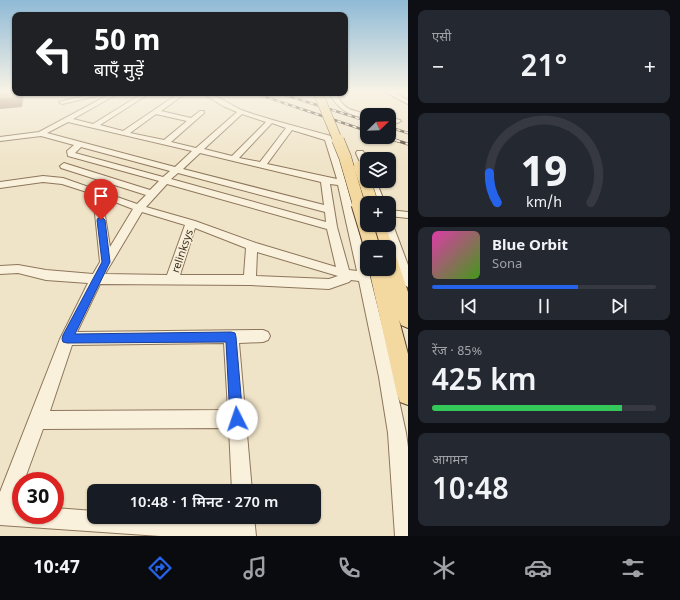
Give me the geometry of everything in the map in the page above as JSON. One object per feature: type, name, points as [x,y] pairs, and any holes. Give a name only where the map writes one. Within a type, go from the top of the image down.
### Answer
[{"type":"main road","points":[[328,116],[345,156],[370,240]]},
{"type":"main road","points":[[337,116],[356,156],[370,196]]},
{"type":"main road","points":[[398,256],[408,320]]},
{"type":"main road","points":[[371,276],[408,394]]},
{"type":"street","points":[[41,134],[74,116]]},
{"type":"street","points":[[94,126],[110,116]]},
{"type":"street","points":[[125,133],[149,116]]},
{"type":"street","points":[[174,116],[192,120]]},
{"type":"street","points":[[165,143],[197,116]]},
{"type":"street","points":[[237,116],[165,180],[139,208],[106,262],[96,279],[67,339],[38,420],[1,515],[245,528]]},
{"type":"street","points":[[253,116],[328,138],[331,142],[348,208],[360,243]]},
{"type":"street","points":[[67,120],[342,183]]},
{"type":"street","points":[[234,158],[270,122]]},
{"type":"street","points":[[262,165],[290,128]]},
{"type":"street","points":[[0,139],[41,134],[330,210]]},
{"type":"street","points":[[80,144],[71,152],[71,154],[332,227]]},
{"type":"street","points":[[64,166],[152,194]]},
{"type":"street","points":[[0,185],[52,180],[97,192],[139,208],[191,223],[252,246],[344,274],[360,273]]},
{"type":"street","points":[[0,270],[18,269],[46,275],[96,279],[250,280],[329,284],[345,279],[332,227],[325,180]]},
{"type":"street","points":[[97,192],[106,262]]},
{"type":"street","points":[[348,208],[360,209]]},
{"type":"street","points":[[396,214],[408,215]]},
{"type":"street","name":"relinksys","points":[[172,279],[191,223]]},
{"type":"street","points":[[390,232],[408,282]]},
{"type":"street","points":[[250,280],[252,246]]},
{"type":"street","points":[[370,276],[397,433],[403,478],[406,536]]},
{"type":"street","points":[[67,339],[263,336]]},
{"type":"street","points":[[231,337],[242,484]]},
{"type":"street","points":[[38,420],[237,419]]},
{"type":"railway","points":[[322,116],[360,129]]},
{"type":"railway","points":[[351,116],[360,119]]},
{"type":"railway","points":[[396,129],[408,133]]},
{"type":"railway","points":[[396,140],[408,144]]},
{"type":"route","points":[[101,220],[106,262],[96,279],[67,339],[231,337],[237,419]]}]
